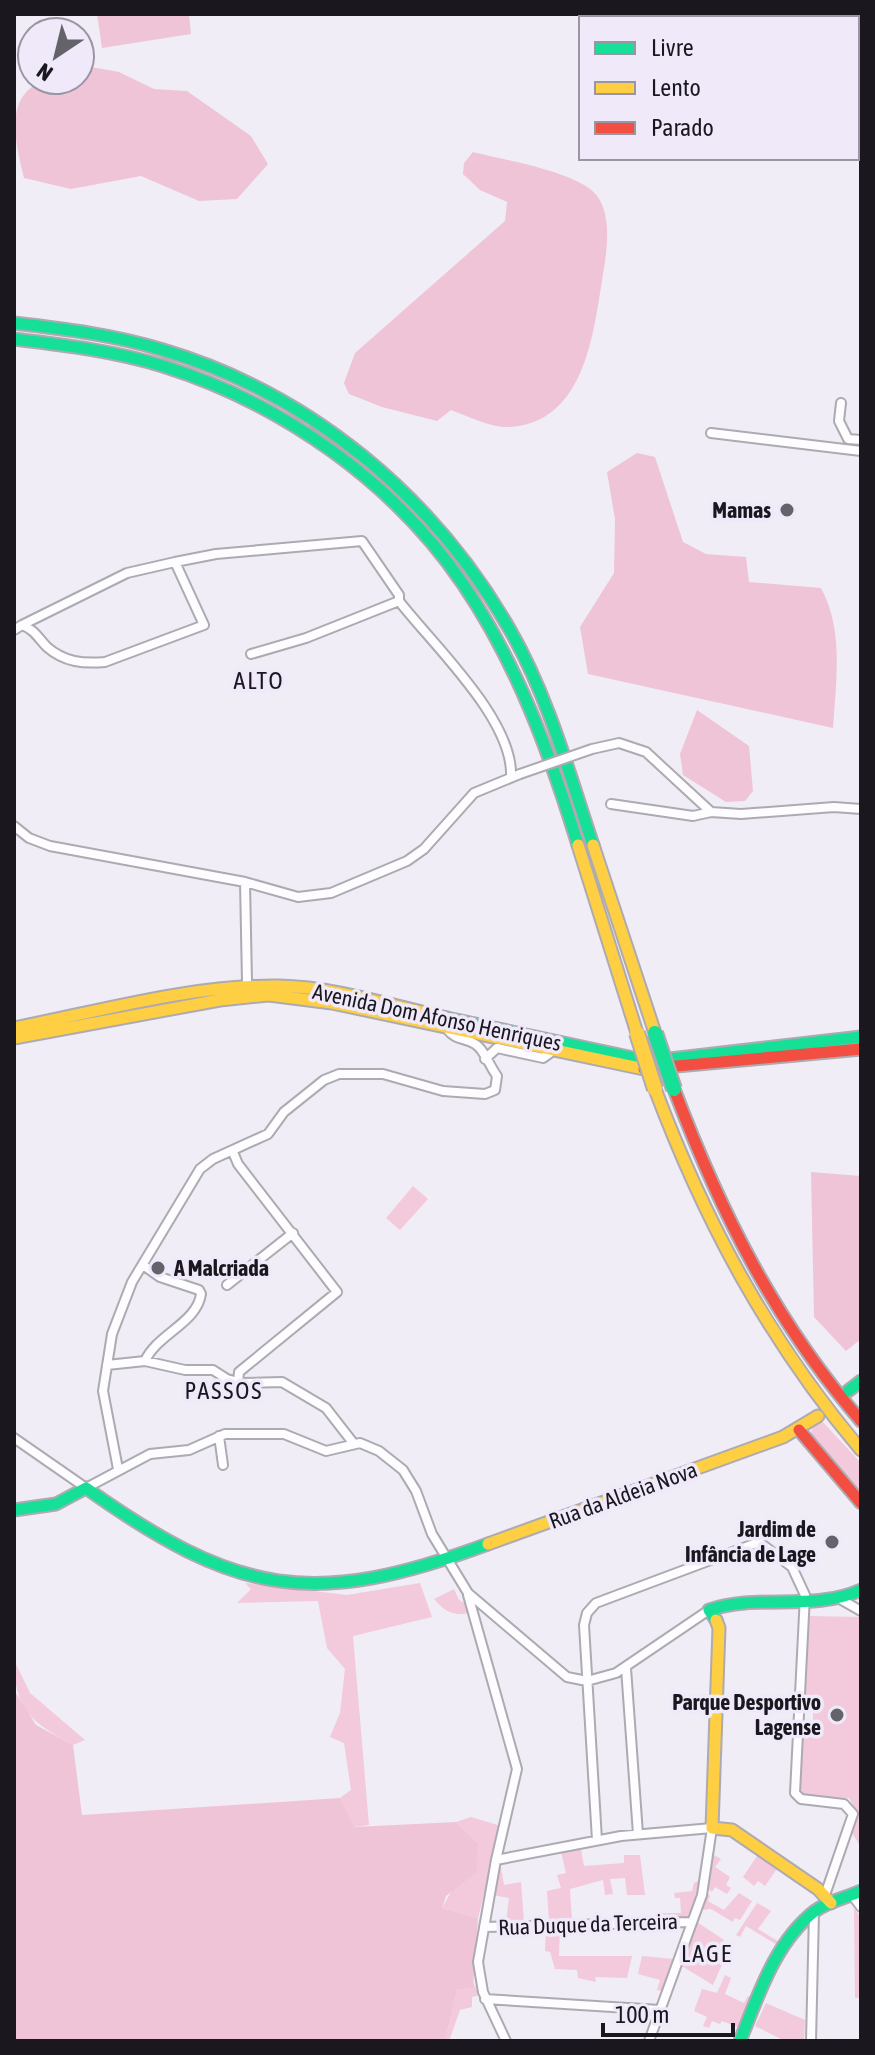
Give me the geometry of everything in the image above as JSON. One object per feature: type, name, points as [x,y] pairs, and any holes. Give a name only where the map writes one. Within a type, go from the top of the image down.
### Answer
[{"type":"main road","points":[[14,323],[67,327],[129,339],[189,357],[247,381],[340,436],[375,463],[426,513],[482,583],[533,676],[567,767],[674,1089],[719,1204],[756,1276],[814,1365],[861,1421]]},
{"type":"main road","points":[[14,339],[76,344],[131,355],[234,392],[330,448],[378,487],[416,524],[476,603],[519,684],[545,752],[655,1089],[702,1208],[743,1289],[793,1366],[861,1450]]},
{"type":"main road","name":"Avenida Dom Afonso Henriques","points":[[14,1028],[219,990],[278,985],[316,989],[638,1059],[670,1059],[861,1037]]},
{"type":"main road","name":"Avenida Dom Afonso Henriques","points":[[14,1038],[220,1000],[269,995],[332,1003],[550,1053],[638,1069],[670,1069],[861,1049]]},
{"type":"main road","points":[[848,1391],[861,1381]]},
{"type":"main road","name":"Rua da Aldeia Nova","points":[[86,1488],[166,1544],[209,1565],[257,1579],[306,1586],[355,1584],[399,1576],[446,1560],[799,1430],[818,1416]]},
{"type":"main road","points":[[799,1430],[861,1503]]},
{"type":"main road","points":[[14,1510],[56,1504],[86,1488]]},
{"type":"main road","points":[[858,1898],[828,1899],[732,1830],[712,1828],[719,1628],[709,1610],[736,1601],[840,1599],[861,1590]]},
{"type":"main road","points":[[740,2041],[768,1977],[793,1935],[828,1899]]},
{"type":"street","points":[[841,403],[839,421],[848,439],[861,440]]},
{"type":"street","points":[[711,433],[861,451]]},
{"type":"street","points":[[18,628],[127,573],[216,554],[362,541],[386,574],[399,601],[486,708],[506,744],[515,776]]},
{"type":"street","points":[[18,628],[33,629],[46,646],[60,656],[87,664],[105,662],[195,631],[204,625],[175,562]]},
{"type":"street","points":[[251,654],[306,638],[399,601]]},
{"type":"street","points":[[14,826],[29,838],[50,846],[245,882],[298,897],[331,893],[407,861],[424,849],[474,793],[592,749],[619,743],[646,752],[711,812]]},
{"type":"street","points":[[611,804],[693,816],[711,812],[741,814],[834,807],[861,809]]},
{"type":"street","points":[[245,882],[247,982]]},
{"type":"street","points":[[118,1469],[104,1401],[112,1334],[143,1265],[200,1169],[213,1159],[268,1134],[284,1112],[331,1077],[364,1072],[443,1091],[485,1094],[495,1090],[498,1081],[474,1043],[453,1038],[447,1029]]},
{"type":"street","points":[[485,1059],[497,1048],[543,1058],[550,1053]]},
{"type":"street","points":[[233,1152],[238,1164],[337,1292],[239,1372],[238,1382]]},
{"type":"street","points":[[227,1285],[293,1233]]},
{"type":"street","points":[[143,1265],[160,1277],[199,1290],[201,1294],[194,1310],[162,1337],[145,1361]]},
{"type":"street","points":[[107,1365],[145,1361],[196,1371],[213,1370],[238,1382],[270,1380],[294,1387],[326,1408],[354,1444]]},
{"type":"street","points":[[14,1438],[86,1488],[118,1469],[157,1452],[189,1450],[219,1436],[284,1434],[326,1451],[354,1444],[379,1451],[403,1470],[446,1560],[468,1593],[567,1677],[587,1681],[626,1668],[709,1610]]},
{"type":"street","points":[[219,1436],[223,1465]]},
{"type":"street","points":[[597,1840],[584,1622],[593,1605],[751,1542],[763,1543],[792,1567],[804,1590],[795,1793],[801,1799],[844,1804],[853,1814],[828,1899]]},
{"type":"street","points":[[468,1593],[516,1761],[515,1785],[496,1860],[478,1975],[485,1999],[506,2041]]},
{"type":"street","points":[[840,1599],[861,1611]]},
{"type":"street","points":[[626,1668],[638,1834]]},
{"type":"street","points":[[496,1860],[597,1840],[712,1828],[707,1873],[649,2041]]},
{"type":"street","points":[[811,2041],[814,1912]]},
{"type":"street","name":"Rua Duque da Terceira","points":[[484,1927],[692,1922]]},
{"type":"street","points":[[793,1935],[804,1937],[813,1945]]},
{"type":"street","points":[[485,1999],[660,2010]]},
{"type":"shaded area","points":[[97,14],[189,14],[191,34],[102,48]]},
{"type":"shaded area","points":[[861,14],[861,109],[859,16],[815,16]]},
{"type":"shaded area","points":[[96,68],[119,72],[154,89],[187,91],[251,136],[268,164],[237,199],[199,201],[141,176],[71,189],[24,178],[16,136],[18,108],[23,96],[96,96]]},
{"type":"shaded area","points":[[473,152],[540,168],[576,181],[598,197],[606,218],[606,253],[597,309],[579,376],[567,396],[552,411],[533,422],[509,427],[487,424],[451,410],[437,421],[382,407],[349,394],[344,383],[355,353],[505,221],[507,202],[480,190],[463,174],[464,163]]},
{"type":"shaded area","points":[[637,453],[655,457],[683,542],[706,554],[746,557],[749,582],[821,588],[836,638],[833,728],[588,674],[580,627],[614,573],[615,519],[607,472]]},
{"type":"shaded area","points":[[697,710],[749,746],[753,791],[745,801],[726,802],[683,775],[680,754]]},
{"type":"shaded area","points":[[811,1172],[861,1176],[861,1339],[846,1351],[814,1317]]},
{"type":"shaded area","points":[[413,1186],[428,1199],[400,1230],[386,1218]]},
{"type":"shaded area","points":[[820,1419],[861,1463],[861,1497],[811,1438],[812,1426]]},
{"type":"shaded area","points":[[245,1583],[347,1595],[420,1583],[432,1617],[353,1636],[369,1825],[353,1827],[340,1798],[351,1790],[344,1743],[330,1737],[340,1713],[345,1669],[327,1648],[318,1601],[237,1603],[251,1589]]},
{"type":"shaded area","points":[[454,1589],[459,1600],[467,1604],[470,1613],[450,1612],[434,1599]]},
{"type":"shaded area","name":"Parque Desportivo Lagense","points":[[808,1616],[861,1617],[859,1844],[852,1833],[858,1813],[849,1798],[800,1794],[802,1727],[813,1726],[813,1704],[802,1704]]},
{"type":"shaded area","points":[[14,1660],[30,1693],[85,1740],[73,1745],[46,1729],[28,1712],[17,1691]]},
{"type":"shaded area","points":[[14,1690],[36,1725],[73,1745],[82,1815],[340,1798],[354,1827],[456,1822],[478,1843],[476,1873],[446,1896],[442,1908],[478,1918],[473,1988],[457,1990],[445,2041],[14,2041]]},
{"type":"shaded area","points":[[471,1817],[501,1826],[478,1918],[442,1908],[478,1843],[456,1822]]},
{"type":"shaded area","points":[[581,1849],[584,1866],[624,1863],[624,1855],[640,1855],[645,1895],[627,1895],[625,1878],[610,1879],[613,1894],[605,1895],[603,1880],[570,1889],[572,1921],[549,1921],[547,1891],[561,1888],[557,1875],[566,1873],[561,1852]]},
{"type":"shaded area","points":[[759,1853],[778,1867],[765,1886],[758,1881],[754,1886],[743,1877]]},
{"type":"shaded area","points":[[712,1854],[721,1859],[715,1867],[730,1877],[726,1885],[731,1888],[727,1894],[715,1887],[712,1892],[707,1888]]},
{"type":"shaded area","points":[[500,1862],[504,1885],[521,1882],[524,1922],[506,1922],[509,1898],[492,1895]]},
{"type":"shaded area","points":[[700,1880],[689,1917],[659,1919],[659,1913],[681,1913],[680,1898],[675,1898],[674,1893],[692,1891],[694,1883]]},
{"type":"shaded area","points":[[706,1892],[710,1896],[708,1901],[724,1910],[739,1893],[752,1901],[740,1920],[735,1918],[733,1922],[711,1909],[702,1910]]},
{"type":"shaded area","points":[[757,1903],[771,1911],[758,1929],[781,1943],[779,1946],[746,1926],[740,1937],[736,1935]]},
{"type":"shaded area","points":[[854,1908],[861,1918],[861,1998],[855,1998]]},
{"type":"shaded area","points":[[697,1922],[724,1940],[719,1950],[727,1953],[713,1985],[680,1965]]},
{"type":"shaded area","points":[[560,1928],[559,1956],[632,1956],[627,1978],[595,1977],[596,1982],[578,1978],[577,1970],[555,1969],[550,1952],[545,1951],[546,1929]]},
{"type":"shaded area","points":[[642,1956],[674,1959],[662,1991],[657,1990],[660,1980],[638,1974]]},
{"type":"shaded area","points":[[725,1975],[731,1978],[725,1994],[744,2003],[748,1996],[753,1999],[740,2028],[722,2021],[720,2024],[712,2021],[709,2028],[703,2026],[707,2017],[694,2011],[702,1989],[717,1993]]},
{"type":"shaded area","points":[[473,1982],[479,1995],[472,1997],[472,2007],[460,2010],[449,2041],[445,2041],[457,1990],[472,1988]]},
{"type":"shaded area","points":[[766,2003],[805,2020],[804,2041],[785,2041],[755,2026]]},
{"type":"traffic: fast","points":[[14,323],[127,340],[217,369],[269,394],[318,423],[364,457],[445,536],[510,630],[536,681],[557,735],[593,845]]},
{"type":"traffic: fast","points":[[14,339],[126,356],[207,382],[291,424],[331,450],[368,480],[435,547],[463,584],[500,645],[530,710],[578,845]]},
{"type":"traffic: fast","points":[[447,1018],[638,1059],[670,1059],[861,1037]]},
{"type":"traffic: fast","points":[[655,1033],[674,1089]]},
{"type":"traffic: fast","points":[[848,1391],[861,1381]]},
{"type":"traffic: fast","points":[[14,1510],[56,1504],[86,1488],[188,1551],[234,1570],[278,1581],[324,1583],[373,1578],[427,1565],[488,1544]]},
{"type":"traffic: fast","points":[[716,1620],[709,1610],[728,1605],[824,1600],[861,1590]]},
{"type":"traffic: fast","points":[[740,2041],[769,1971],[789,1938],[815,1911],[861,1891]]},
{"type":"traffic: slow","points":[[578,845],[637,1033]]},
{"type":"traffic: slow","points":[[593,845],[655,1033]]},
{"type":"traffic: slow","points":[[14,1028],[179,994],[279,986],[343,993],[447,1018]]},
{"type":"traffic: slow","points":[[14,1038],[220,1000],[269,995],[332,1003],[644,1069]]},
{"type":"traffic: slow","points":[[637,1033],[655,1089]]},
{"type":"traffic: slow","points":[[655,1089],[695,1186],[742,1278],[797,1366],[861,1450]]},
{"type":"traffic: slow","points":[[488,1544],[783,1437],[818,1416]]},
{"type":"traffic: slow","points":[[716,1620],[719,1628],[712,1828],[732,1830],[818,1889],[831,1903]]},
{"type":"traffic: jam","points":[[644,1069],[861,1049]]},
{"type":"traffic: jam","points":[[674,1089],[711,1178],[752,1264],[802,1345],[861,1421]]},
{"type":"traffic: jam","points":[[799,1430],[861,1503]]},
{"type":"place","name":"Mamas","points":[[787,510]]},
{"type":"place","name":"A Malcriada","points":[[158,1268]]},
{"type":"place","name":"Jardim de Infância de Lage","points":[[832,1542]]},
{"type":"place","name":"Parque Desportivo Lagense","points":[[837,1715]]},
{"type":"district","name":"ALTO","points":[[259,680]]},
{"type":"district","name":"PASSOS","points":[[224,1390]]},
{"type":"district","name":"LAGE","points":[[707,1953]]}]
